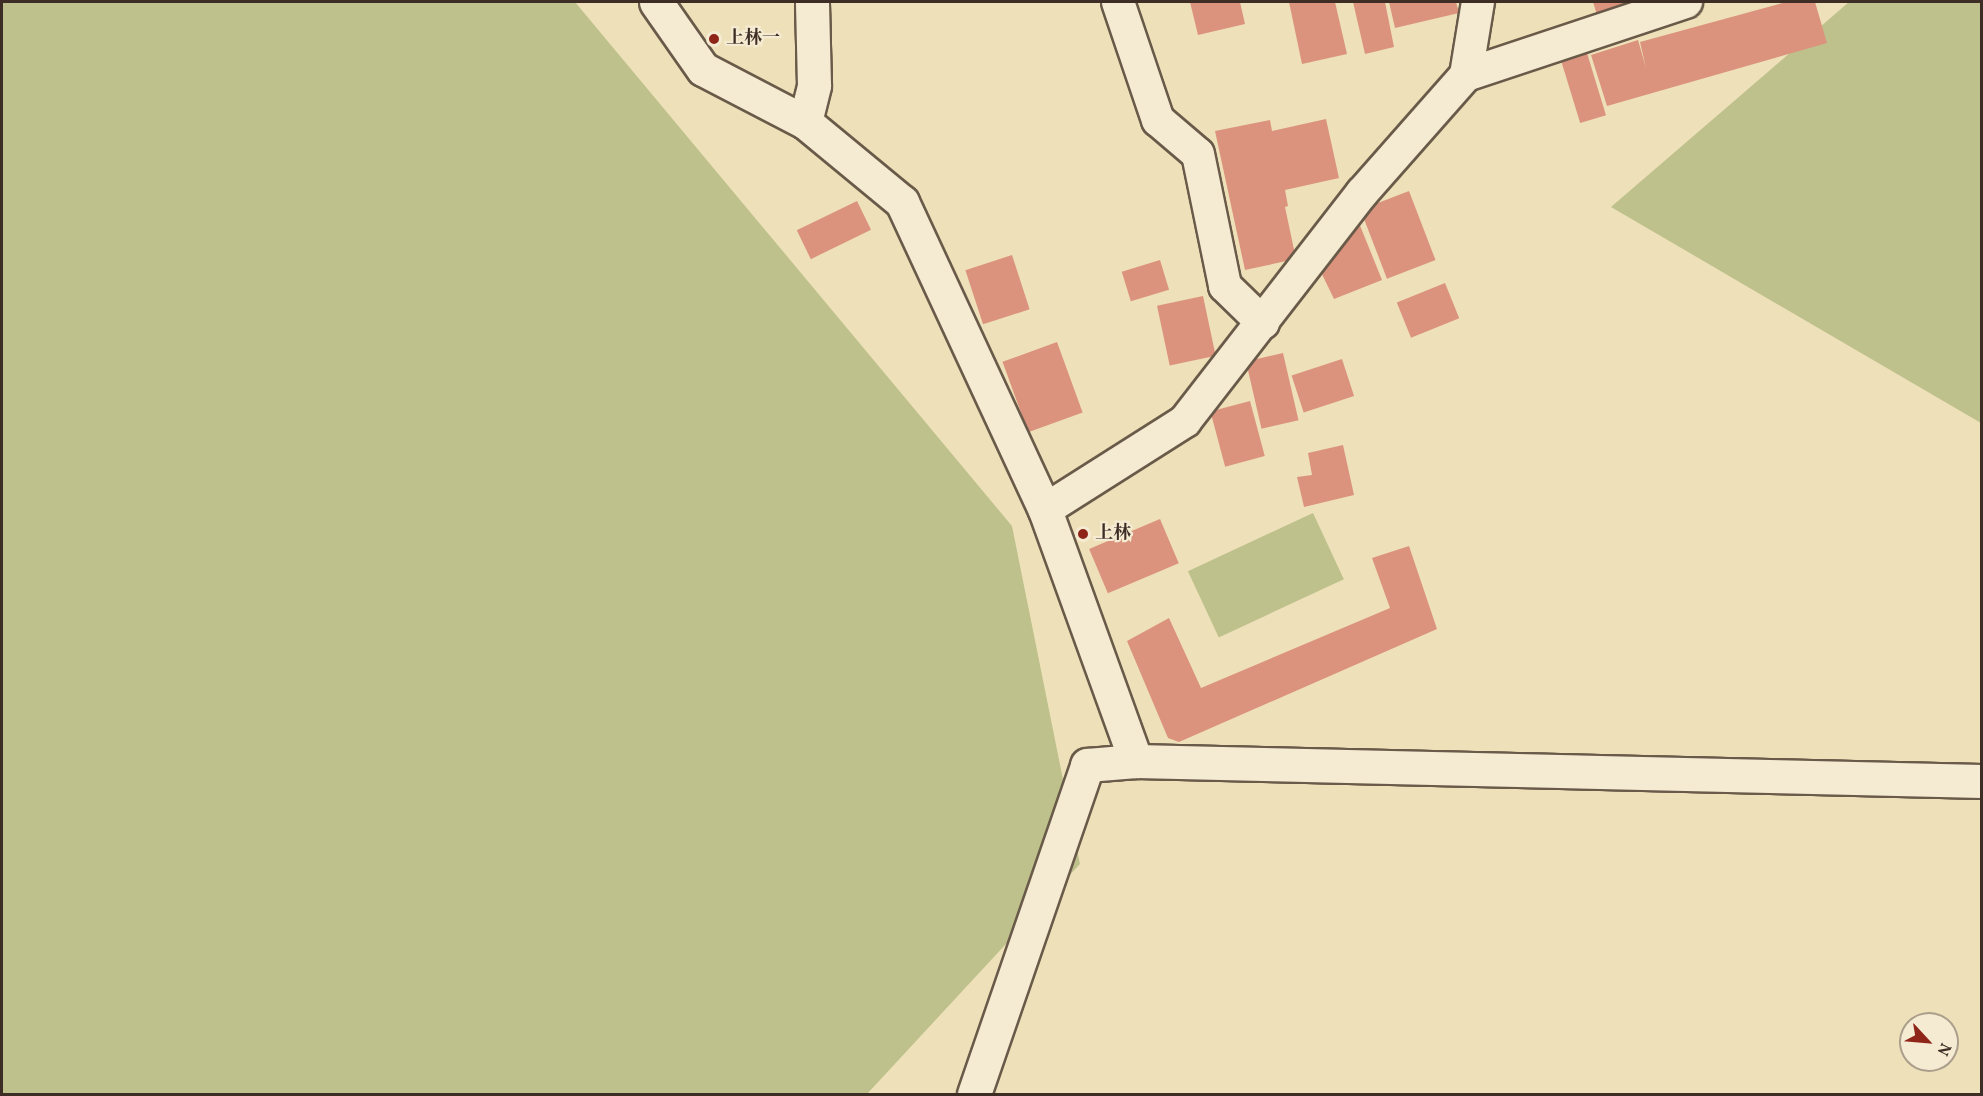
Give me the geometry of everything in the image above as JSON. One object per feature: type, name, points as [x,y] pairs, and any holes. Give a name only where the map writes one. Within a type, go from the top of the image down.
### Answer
[{"type":"street","points":[[656,2],[703,69],[805,122],[902,202],[1045,510],[1136,761]]},
{"type":"street","points":[[805,122],[814,85],[812,2]]},
{"type":"street","points":[[1118,2],[1158,120],[1198,154],[1225,286],[1263,323]]},
{"type":"street","points":[[1466,75],[1478,2]]},
{"type":"street","points":[[1045,510],[1185,421],[1362,194],[1466,75],[1680,6],[1686,2]]},
{"type":"street","points":[[974,1094],[1088,765],[1136,761],[1982,781]]},
{"type":"green space","points":[[2,2],[575,2],[1012,526],[1080,864],[867,1094],[2,1094]]},
{"type":"green space","points":[[1849,2],[1981,2],[1981,423],[1611,207]]},
{"type":"green space","points":[[1313,513],[1344,579],[1219,637],[1188,571]]},
{"type":"building","points":[[1190,2],[1240,2],[1245,24],[1198,35]]},
{"type":"building","points":[[1289,2],[1335,2],[1347,54],[1302,64]]},
{"type":"building","points":[[1353,2],[1385,2],[1394,47],[1365,54]]},
{"type":"building","points":[[1389,2],[1456,2],[1459,13],[1395,28]]},
{"type":"building","points":[[1593,2],[1646,2],[1599,21]]},
{"type":"building","points":[[1786,2],[1815,2],[1827,43],[1607,106],[1591,55],[1638,40],[1646,68],[1640,42]]},
{"type":"building","points":[[1587,53],[1606,115],[1580,123],[1561,61]]},
{"type":"building","points":[[1326,119],[1339,178],[1285,190],[1288,206],[1285,207],[1296,259],[1245,270],[1215,131],[1270,120],[1272,131]]},
{"type":"building","points":[[1409,191],[1436,260],[1387,279],[1360,210]]},
{"type":"building","points":[[857,201],[871,230],[811,259],[797,230]]},
{"type":"building","points":[[1359,223],[1382,280],[1334,299],[1318,266],[1344,229]]},
{"type":"building","points":[[1012,255],[1030,309],[983,324],[965,270]]},
{"type":"building","points":[[1160,260],[1169,290],[1131,301],[1122,272]]},
{"type":"building","points":[[1445,283],[1459,318],[1411,338],[1397,302]]},
{"type":"building","points":[[1203,296],[1216,356],[1170,365],[1157,306]]},
{"type":"building","points":[[1057,342],[1083,412],[1028,432],[1002,362]]},
{"type":"building","points":[[1283,353],[1299,420],[1261,429],[1246,362]]},
{"type":"building","points":[[1342,359],[1354,396],[1304,412],[1292,375]]},
{"type":"building","points":[[1250,401],[1265,456],[1225,467],[1210,412]]},
{"type":"building","points":[[1343,445],[1354,495],[1304,507],[1297,477],[1312,475],[1308,453]]},
{"type":"building","points":[[1160,519],[1179,563],[1108,593],[1089,549]]},
{"type":"building","points":[[1409,546],[1437,629],[1179,742],[1168,738],[1127,641],[1169,618],[1201,688],[1390,608],[1372,558]]},
{"type":"place","name":"上林一","points":[[714,39]]},
{"type":"place","name":"上林","points":[[1083,534]]}]
